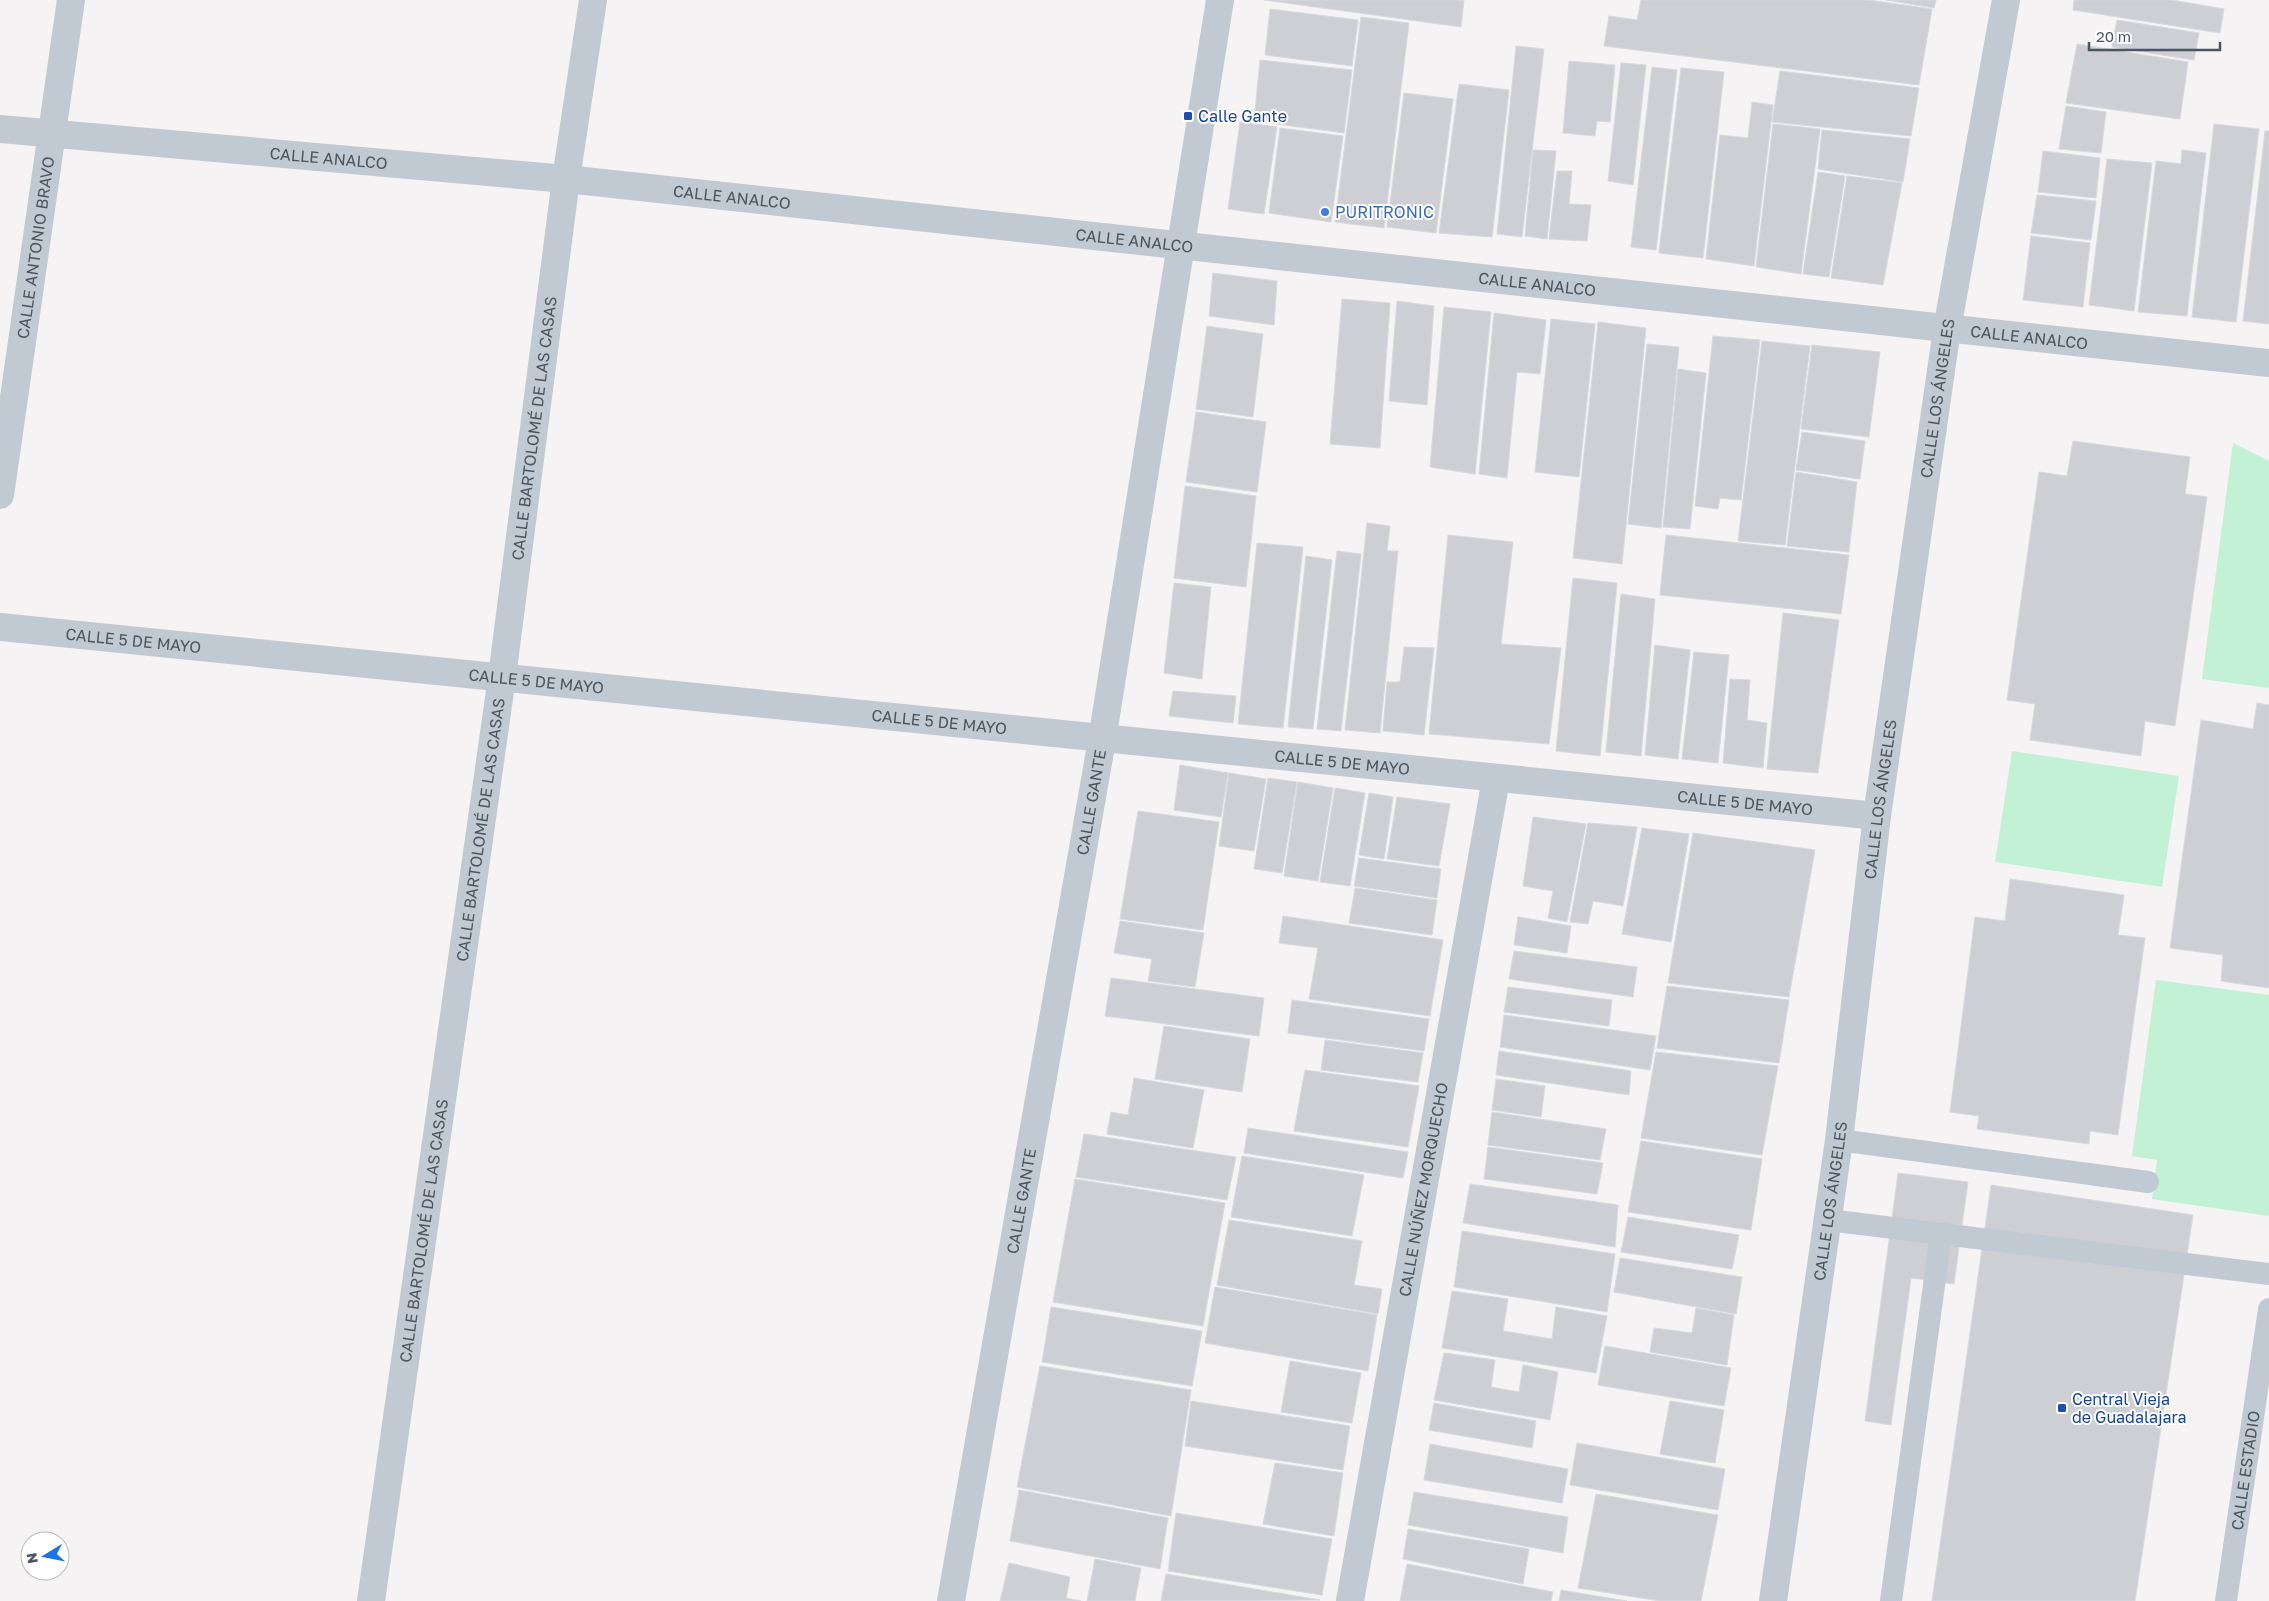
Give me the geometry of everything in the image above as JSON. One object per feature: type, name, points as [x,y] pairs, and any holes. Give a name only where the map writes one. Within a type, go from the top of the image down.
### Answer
[{"type":"street","name":"CALLE ANTONIO BRAVO","points":[[0,494],[71,0]]},
{"type":"street","name":"CALLE BARTOLOMÉ DE LAS CASAS","points":[[371,1601],[502,677],[566,179],[593,0]]},
{"type":"street","name":"CALLE GANTE","points":[[951,1601],[1102,740],[1183,244],[1220,0]]},
{"type":"street","name":"CALLE LOS ÁNGELES","points":[[1773,1601],[1839,1140],[1877,816],[1947,329],[2006,0]]},
{"type":"street","name":"CALLE ANALCO","points":[[0,129],[566,179],[1183,244],[2264,366]]},
{"type":"street","name":"CALLE 5 DE MAYO","points":[[0,627],[1102,740],[1877,816]]},
{"type":"street","name":"CALLE NÚÑEZ MORQUECHO","points":[[1350,1601],[1496,779]]},
{"type":"lane","points":[[1839,1140],[2148,1182]]},
{"type":"lane","points":[[1828,1220],[2269,1274]]},
{"type":"lane","points":[[1891,1601],[1941,1234]]},
{"type":"lane","name":"CALLE ESTADIO","points":[[2226,1601],[2269,1310]]},
{"type":"green space","points":[[2233,443],[2269,461],[2269,688],[2202,679]]},
{"type":"green space","points":[[2012,751],[2179,776],[2162,887],[1995,862]]},
{"type":"green space","points":[[2156,980],[2269,995],[2269,1216],[2152,1199],[2157,1160],[2132,1156]]},
{"type":"building","points":[[1264,0],[1464,0],[1461,27]]},
{"type":"building","points":[[1641,0],[1869,0],[1932,9],[1919,85],[1604,46],[1609,16],[1637,20]]},
{"type":"building","points":[[1886,0],[1936,0],[1934,8]]},
{"type":"building","points":[[2074,0],[2172,0],[2224,9],[2220,33],[2073,10]]},
{"type":"building","points":[[1270,9],[1358,20],[1352,66],[1265,55]]},
{"type":"building","points":[[1361,17],[1409,23],[1384,228],[1335,222]]},
{"type":"building","points":[[2117,20],[2199,33],[2194,60],[2112,47]]},
{"type":"building","points":[[2077,44],[2188,62],[2180,119],[2066,103]]},
{"type":"building","points":[[1516,46],[1544,49],[1522,237],[1497,234]]},
{"type":"building","points":[[1260,60],[1352,70],[1344,133],[1254,121]]},
{"type":"building","points":[[1569,61],[1615,65],[1610,122],[1597,121],[1595,136],[1563,133]]},
{"type":"building","points":[[1621,63],[1646,65],[1633,185],[1608,181]]},
{"type":"building","points":[[1652,67],[1677,70],[1656,250],[1631,247]]},
{"type":"building","points":[[1681,68],[1724,72],[1703,258],[1659,253]]},
{"type":"building","points":[[1780,71],[1919,88],[1911,136],[1772,122]]},
{"type":"building","points":[[1459,84],[1509,90],[1492,237],[1439,233]]},
{"type":"building","points":[[1404,93],[1453,99],[1436,233],[1387,227]]},
{"type":"building","points":[[1752,102],[1773,105],[1754,266],[1706,259],[1720,135],[1748,138]]},
{"type":"building","points":[[2066,106],[2106,112],[2101,153],[2059,149]]},
{"type":"building","points":[[1240,122],[1277,127],[1264,214],[1228,209]]},
{"type":"building","points":[[1773,124],[1820,129],[1801,274],[1756,267]]},
{"type":"building","points":[[2214,124],[2259,129],[2236,322],[2192,317]]},
{"type":"building","points":[[1280,128],[1343,136],[1331,222],[1269,213]]},
{"type":"building","points":[[1822,130],[1910,139],[1903,182],[1818,169]]},
{"type":"building","points":[[2265,131],[2269,131],[2269,324],[2243,321]]},
{"type":"building","points":[[1533,150],[1556,151],[1547,239],[1525,236]]},
{"type":"building","points":[[2182,150],[2206,153],[2187,316],[2138,312],[2156,161],[2181,164]]},
{"type":"building","points":[[2043,151],[2100,158],[2096,198],[2038,192]]},
{"type":"building","points":[[2107,159],[2152,163],[2134,311],[2089,305]]},
{"type":"building","points":[[1557,171],[1572,171],[1569,204],[1591,205],[1587,241],[1549,239]]},
{"type":"building","points":[[1818,172],[1845,176],[1829,277],[1803,274]]},
{"type":"building","points":[[1847,176],[1902,183],[1883,285],[1831,278]]},
{"type":"building","points":[[2037,195],[2096,201],[2091,240],[2031,233]]},
{"type":"building","points":[[2031,236],[2090,243],[2083,307],[2023,300]]},
{"type":"building","points":[[1213,273],[1277,281],[1274,325],[1209,316]]},
{"type":"building","points":[[1342,299],[1390,303],[1380,448],[1330,444]]},
{"type":"building","points":[[1397,301],[1434,306],[1427,405],[1389,401]]},
{"type":"building","points":[[1444,307],[1491,312],[1475,474],[1430,467]]},
{"type":"building","points":[[1494,313],[1546,320],[1540,374],[1517,372],[1507,478],[1479,474]]},
{"type":"building","points":[[1551,319],[1595,324],[1579,477],[1535,472]]},
{"type":"building","points":[[1598,322],[1646,328],[1622,564],[1573,558]]},
{"type":"building","points":[[1207,326],[1263,334],[1253,417],[1196,409]]},
{"type":"building","points":[[1713,336],[1760,340],[1741,500],[1720,498],[1718,509],[1695,506]]},
{"type":"building","points":[[1762,341],[1810,346],[1785,545],[1738,541]]},
{"type":"building","points":[[1647,344],[1679,347],[1661,528],[1628,524]]},
{"type":"building","points":[[1812,345],[1880,352],[1869,437],[1801,429]]},
{"type":"building","points":[[1678,369],[1706,373],[1690,529],[1663,527]]},
{"type":"building","points":[[1196,412],[1266,422],[1257,492],[1186,482]]},
{"type":"building","points":[[1802,432],[1865,441],[1860,479],[1796,470]]},
{"type":"building","points":[[2073,441],[2190,457],[2185,494],[2207,497],[2175,726],[2145,721],[2141,756],[2030,740],[2035,704],[2007,700],[2039,472],[2067,476]]},
{"type":"building","points":[[1796,472],[1857,482],[1849,552],[1787,546]]},
{"type":"building","points":[[1185,486],[1256,496],[1246,587],[1174,578]]},
{"type":"building","points":[[1367,523],[1390,526],[1387,551],[1398,551],[1380,733],[1345,730]]},
{"type":"building","points":[[1448,535],[1513,542],[1501,644],[1561,648],[1549,744],[1429,734]]},
{"type":"building","points":[[1666,535],[1849,555],[1841,614],[1660,595]]},
{"type":"building","points":[[1257,543],[1303,547],[1283,728],[1238,724]]},
{"type":"building","points":[[1337,551],[1361,554],[1341,731],[1317,729]]},
{"type":"building","points":[[1306,556],[1332,560],[1313,729],[1288,727]]},
{"type":"building","points":[[1573,578],[1617,583],[1600,756],[1556,751]]},
{"type":"building","points":[[1174,583],[1211,587],[1202,679],[1164,673]]},
{"type":"building","points":[[1621,594],[1655,599],[1641,756],[1606,752]]},
{"type":"building","points":[[1783,613],[1839,620],[1818,773],[1767,769]]},
{"type":"building","points":[[1655,645],[1690,650],[1678,759],[1645,755]]},
{"type":"building","points":[[1404,647],[1434,648],[1424,735],[1383,731],[1387,682],[1400,682]]},
{"type":"building","points":[[1694,652],[1729,655],[1718,763],[1682,759]]},
{"type":"building","points":[[1730,679],[1750,680],[1747,720],[1767,723],[1763,768],[1723,763]]},
{"type":"building","points":[[1173,691],[1236,696],[1233,723],[1169,716]]},
{"type":"building","points":[[2257,703],[2269,705],[2269,988],[2221,981],[2223,955],[2170,948],[2201,720],[2253,729]]},
{"type":"building","points":[[1180,765],[1228,773],[1221,817],[1174,810]]},
{"type":"building","points":[[1229,773],[1266,779],[1254,851],[1219,846]]},
{"type":"building","points":[[1268,778],[1297,782],[1282,873],[1254,869]]},
{"type":"building","points":[[1298,782],[1333,788],[1318,881],[1284,876]]},
{"type":"building","points":[[1335,788],[1365,793],[1350,886],[1320,882]]},
{"type":"building","points":[[1369,793],[1393,797],[1384,859],[1359,855]]},
{"type":"building","points":[[1397,797],[1450,804],[1439,866],[1387,859]]},
{"type":"building","points":[[1138,811],[1219,822],[1203,930],[1120,919]]},
{"type":"building","points":[[1533,817],[1586,824],[1567,922],[1548,918],[1553,891],[1523,886]]},
{"type":"building","points":[[1588,823],[1637,827],[1623,906],[1593,901],[1588,924],[1570,922]]},
{"type":"building","points":[[1642,828],[1689,834],[1671,942],[1622,934]]},
{"type":"building","points":[[1693,833],[1815,850],[1789,997],[1668,983]]},
{"type":"building","points":[[1359,858],[1441,869],[1437,898],[1354,886]]},
{"type":"building","points":[[2010,879],[2124,895],[2118,935],[2145,938],[2118,1135],[2090,1131],[2089,1144],[1977,1129],[1979,1116],[1950,1112],[1975,917],[2005,921]]},
{"type":"building","points":[[1355,888],[1437,900],[1432,935],[1349,923]]},
{"type":"building","points":[[1283,916],[1443,940],[1430,1016],[1309,999],[1318,948],[1279,943]]},
{"type":"building","points":[[1518,917],[1571,926],[1567,953],[1514,945]]},
{"type":"building","points":[[1120,921],[1204,933],[1195,987],[1148,981],[1152,959],[1114,953]]},
{"type":"building","points":[[1514,951],[1637,967],[1633,997],[1509,979]]},
{"type":"building","points":[[1111,978],[1264,998],[1259,1036],[1105,1016]]},
{"type":"building","points":[[1667,986],[1789,1000],[1779,1063],[1657,1048]]},
{"type":"building","points":[[1508,987],[1612,1000],[1609,1026],[1504,1012]]},
{"type":"building","points":[[1292,1000],[1429,1019],[1424,1051],[1288,1033]]},
{"type":"building","points":[[1504,1015],[1656,1036],[1650,1070],[1500,1047]]},
{"type":"building","points":[[1164,1026],[1250,1039],[1242,1092],[1155,1079]]},
{"type":"building","points":[[1325,1040],[1423,1053],[1418,1082],[1321,1070]]},
{"type":"building","points":[[1499,1051],[1631,1071],[1629,1095],[1496,1075]]},
{"type":"building","points":[[1656,1052],[1778,1066],[1762,1155],[1641,1138]]},
{"type":"building","points":[[1305,1070],[1419,1086],[1408,1147],[1294,1131]]},
{"type":"building","points":[[1134,1078],[1204,1090],[1193,1148],[1107,1134],[1111,1112],[1128,1115]]},
{"type":"building","points":[[1496,1079],[1545,1086],[1541,1117],[1492,1110]]},
{"type":"building","points":[[1492,1112],[1606,1129],[1600,1160],[1488,1145]]},
{"type":"building","points":[[1248,1128],[1408,1152],[1403,1178],[1244,1153]]},
{"type":"building","points":[[1084,1134],[1236,1157],[1227,1200],[1076,1177]]},
{"type":"building","points":[[1641,1141],[1762,1159],[1751,1230],[1628,1212]]},
{"type":"building","points":[[1488,1147],[1603,1163],[1597,1194],[1484,1179]]},
{"type":"building","points":[[1242,1156],[1364,1175],[1352,1236],[1231,1217]]},
{"type":"building","points":[[1898,1173],[1968,1182],[1954,1284],[1911,1278],[1891,1425],[1865,1421]]},
{"type":"building","points":[[1075,1179],[1225,1203],[1203,1326],[1053,1302]]},
{"type":"building","points":[[1470,1184],[1618,1205],[1615,1247],[1463,1223]]},
{"type":"building","name":"Central Vieja de Guadalajara","points":[[1991,1185],[2193,1215],[2135,1601],[1932,1601]]},
{"type":"building","points":[[1628,1217],[1739,1235],[1732,1269],[1621,1252]]},
{"type":"building","points":[[1229,1220],[1362,1241],[1354,1285],[1382,1289],[1378,1314],[1217,1285]]},
{"type":"building","points":[[1462,1231],[1615,1254],[1607,1312],[1454,1287]]},
{"type":"building","points":[[1620,1258],[1742,1277],[1736,1314],[1614,1292]]},
{"type":"building","points":[[1215,1287],[1377,1315],[1368,1371],[1205,1343]]},
{"type":"building","points":[[1452,1291],[1508,1299],[1503,1331],[1552,1339],[1556,1307],[1607,1316],[1596,1373],[1442,1348]]},
{"type":"building","points":[[1051,1307],[1202,1331],[1192,1386],[1042,1362]]},
{"type":"building","points":[[1696,1308],[1734,1315],[1727,1365],[1650,1352],[1654,1328],[1692,1333]]},
{"type":"building","points":[[1605,1346],[1731,1368],[1724,1406],[1598,1385]]},
{"type":"building","points":[[1444,1353],[1495,1360],[1491,1387],[1519,1392],[1523,1365],[1558,1372],[1550,1420],[1434,1400]]},
{"type":"building","points":[[1290,1361],[1361,1373],[1352,1423],[1281,1412]]},
{"type":"building","points":[[1040,1366],[1191,1390],[1171,1516],[1017,1487]]},
{"type":"building","points":[[1191,1401],[1350,1426],[1343,1470],[1185,1446]]},
{"type":"building","points":[[1670,1401],[1724,1410],[1715,1463],[1660,1454]]},
{"type":"building","points":[[1434,1403],[1536,1421],[1532,1448],[1429,1430]]},
{"type":"building","points":[[1577,1443],[1725,1469],[1718,1510],[1570,1485]]},
{"type":"building","points":[[1430,1444],[1568,1469],[1562,1503],[1424,1480]]},
{"type":"building","points":[[1275,1463],[1343,1473],[1334,1536],[1263,1524]]},
{"type":"building","points":[[1019,1490],[1168,1518],[1160,1569],[1010,1541]]},
{"type":"building","points":[[1414,1492],[1568,1517],[1563,1553],[1408,1525]]},
{"type":"building","points":[[1596,1494],[1718,1515],[1701,1601],[1660,1601],[1578,1588]]},
{"type":"building","points":[[1176,1513],[1332,1539],[1322,1595],[1168,1571]]},
{"type":"building","points":[[1408,1529],[1529,1549],[1523,1584],[1403,1559]]},
{"type":"building","points":[[1095,1559],[1141,1568],[1135,1601],[1087,1601]]},
{"type":"building","points":[[1009,1563],[1070,1577],[1066,1598],[1081,1601],[1000,1601]]},
{"type":"building","points":[[1407,1564],[1553,1592],[1551,1601],[1400,1601]]},
{"type":"building","points":[[1166,1574],[1320,1600],[1161,1601]]},
{"type":"building","points":[[1561,1590],[1627,1601],[1559,1601]]},
{"type":"place","name":"Calle Gante","points":[[1188,116]]},
{"type":"place","name":"PURITRONIC","points":[[1325,212]]},
{"type":"place","name":"Central Vieja de Guadalajara","points":[[2062,1408]]}]
